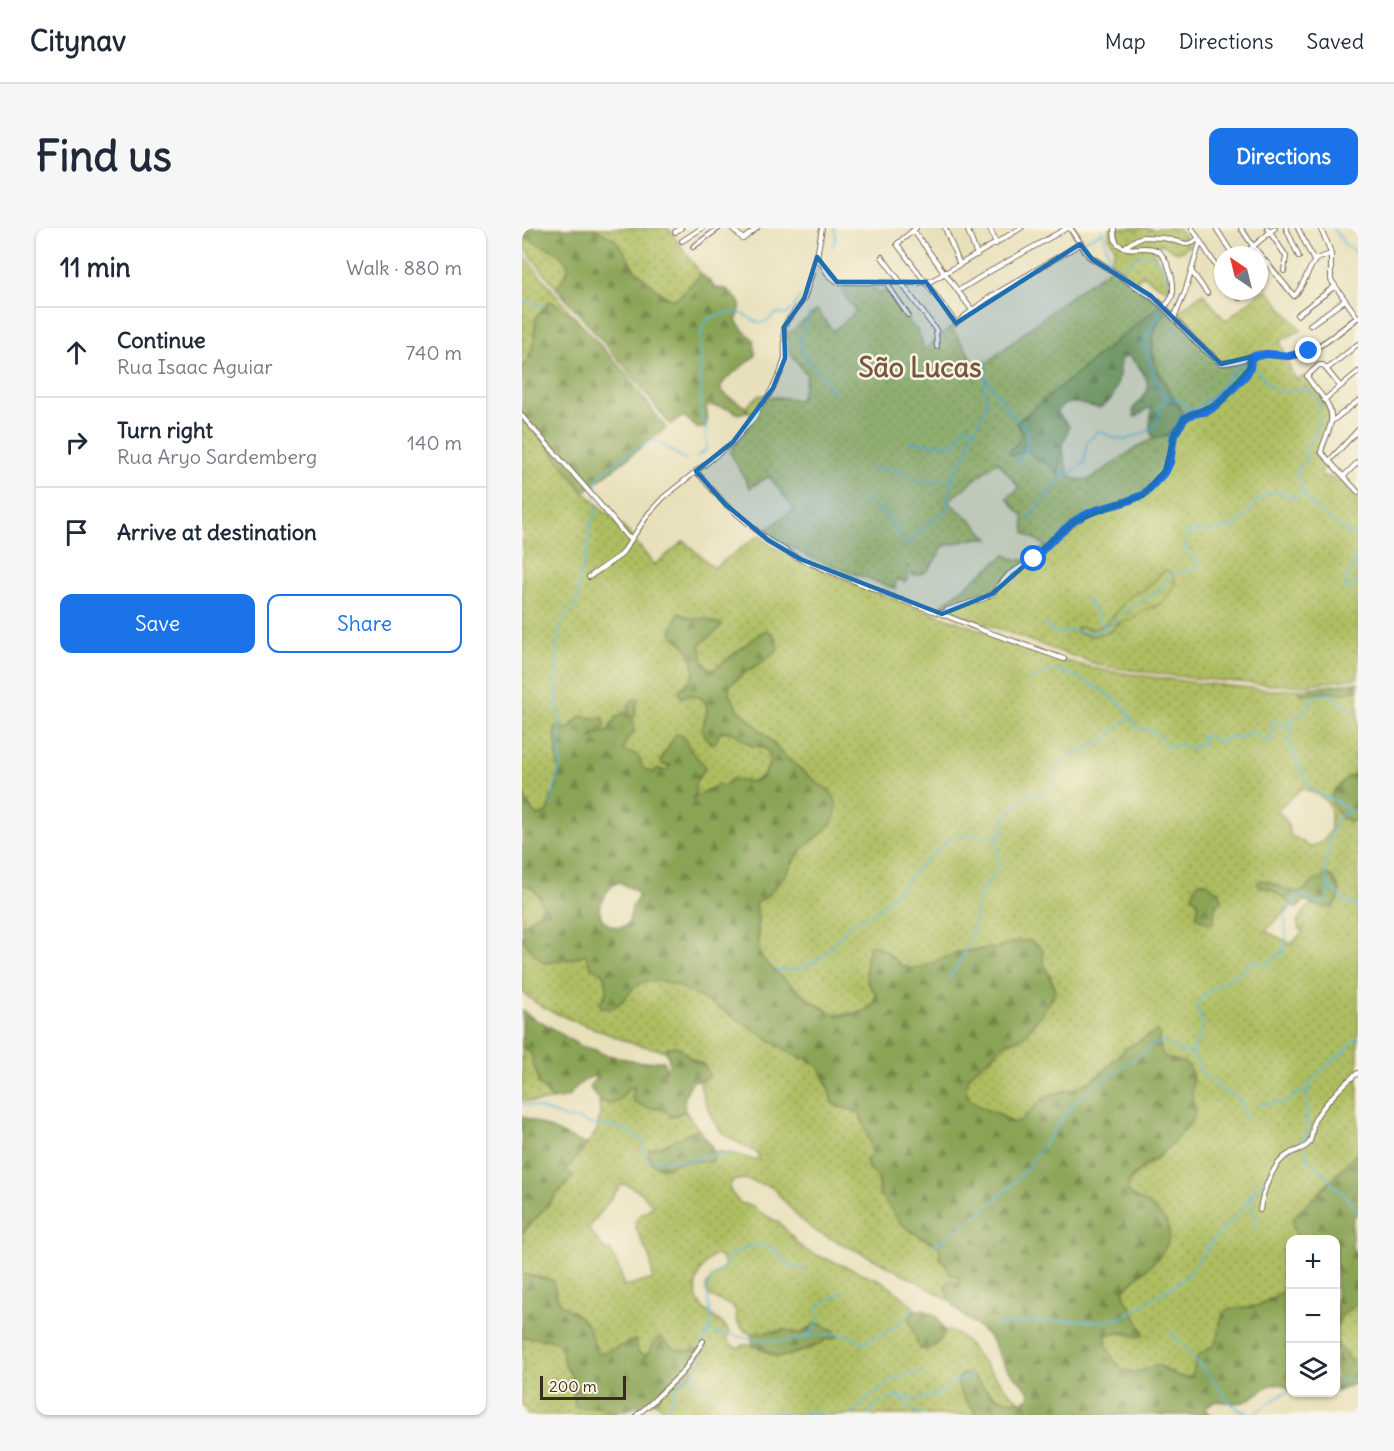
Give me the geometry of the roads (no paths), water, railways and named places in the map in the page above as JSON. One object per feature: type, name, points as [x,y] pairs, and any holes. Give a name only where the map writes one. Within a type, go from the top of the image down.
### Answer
[{"type":"street","points":[[675,232],[681,228]]},
{"type":"street","points":[[682,241],[704,228],[711,234]]},
{"type":"street","points":[[693,247],[719,228]]},
{"type":"street","points":[[732,228],[743,239],[757,228]]},
{"type":"street","points":[[589,577],[621,555],[649,513],[664,497],[733,442],[754,418],[780,374],[785,358],[784,327],[804,298],[817,257],[822,228]]},
{"type":"street","points":[[945,228],[960,265]]},
{"type":"street","points":[[968,228],[977,255]]},
{"type":"street","points":[[990,228],[996,244]]},
{"type":"street","points":[[817,257],[835,281],[902,284],[926,282],[946,273],[1021,228]]},
{"type":"street","points":[[1049,228],[1051,236]]},
{"type":"street","points":[[958,291],[1068,228],[1092,259],[1146,291],[1197,343],[1221,363],[1267,354],[1290,356],[1309,351],[1326,342],[1358,318],[1334,287],[1330,276],[1331,254],[1320,228]]},
{"type":"street","points":[[1114,228],[1116,241],[1120,246],[1154,249],[1166,260],[1170,268],[1173,293],[1164,307]]},
{"type":"street","points":[[1192,228],[1214,263]]},
{"type":"street","points":[[1216,228],[1227,246]]},
{"type":"street","points":[[1241,228],[1253,246],[1268,230],[1275,228]]},
{"type":"street","points":[[1286,228],[1299,257]]},
{"type":"street","points":[[1298,228],[1314,261]]},
{"type":"street","points":[[972,310],[914,229],[897,244],[956,323],[987,299],[1080,244]]},
{"type":"street","points":[[1268,230],[1286,256],[1284,270]]},
{"type":"street","points":[[1124,247],[1143,237],[1164,238],[1186,244],[1199,240]]},
{"type":"street","points":[[1174,318],[1192,271],[1199,240]]},
{"type":"street","points":[[1268,264],[1294,296],[1299,292],[1314,261],[1318,257],[1331,254]]},
{"type":"street","points":[[882,257],[936,330],[937,347]]},
{"type":"street","points":[[1192,271],[1208,293]]},
{"type":"street","points":[[887,283],[908,315]]},
{"type":"street","points":[[1297,315],[1334,287]]},
{"type":"street","points":[[1310,325],[1345,300]]},
{"type":"street","points":[[1327,369],[1358,344]]},
{"type":"street","points":[[942,614],[947,610],[992,594],[1009,574],[1034,559],[1074,521],[1093,511],[1143,495],[1166,471],[1170,462],[1174,435],[1185,418],[1208,411],[1219,403],[1246,375],[1250,368],[1251,357]]},
{"type":"street","points":[[1340,386],[1323,365],[1319,365],[1307,378],[1331,412],[1331,422],[1321,449],[1322,454],[1358,492]]},
{"type":"street","points":[[1324,400],[1358,372]]},
{"type":"street","points":[[1331,422],[1358,401]]},
{"type":"street","points":[[522,416],[627,537],[633,536]]},
{"type":"street","points":[[1329,461],[1358,430]]},
{"type":"street","points":[[1344,477],[1358,462]]},
{"type":"street","points":[[696,471],[725,504],[768,540],[792,554],[896,598],[1064,659]]},
{"type":"street","points":[[1260,1210],[1264,1191],[1279,1163],[1289,1153],[1307,1146],[1318,1115],[1349,1079],[1358,1072]]},
{"type":"street","points":[[637,1415],[683,1372],[703,1341]]},
{"type":"waterway","points":[[832,247],[836,238],[834,228]]},
{"type":"waterway","points":[[1102,228],[1114,267],[1128,264],[1144,255],[1152,256],[1160,262],[1165,270],[1168,286],[1168,292],[1163,301]]},
{"type":"waterway","points":[[1333,228],[1346,246],[1358,253]]},
{"type":"waterway","points":[[1085,240],[1103,232]]},
{"type":"waterway","points":[[697,456],[707,448],[706,424],[702,419],[700,377],[701,334],[705,322],[719,315],[740,313],[763,323],[776,313],[786,315],[800,296]]},
{"type":"waterway","points":[[522,302],[530,301],[537,306],[545,306]]},
{"type":"waterway","points":[[1157,309],[1158,319],[1147,333],[1144,343],[1157,385],[1168,397],[1189,408],[1197,409],[1205,401],[1215,396],[1231,373],[1241,365],[1247,364]]},
{"type":"waterway","points":[[810,313],[802,331],[802,350],[835,396]]},
{"type":"waterway","points":[[861,501],[884,513],[908,544],[930,522],[944,512],[947,508],[956,467],[963,461],[986,406],[985,358]]},
{"type":"waterway","points":[[1253,367],[1267,383],[1276,389],[1292,392],[1306,388],[1316,399],[1320,409],[1315,435],[1305,449],[1306,461],[1296,471],[1306,497],[1315,509],[1352,535],[1358,536]]},
{"type":"waterway","points":[[986,377],[1011,414],[1028,430],[1026,450],[1015,464]]},
{"type":"waterway","points":[[1027,520],[1061,479],[1064,471],[1070,474],[1084,463],[1087,442],[1097,432],[1125,440],[1150,430],[1158,422],[1159,407],[1167,397]]},
{"type":"waterway","points":[[909,442],[951,445],[957,442],[964,426],[974,429]]},
{"type":"waterway","points":[[596,496],[596,484],[600,476],[651,440],[687,460]]},
{"type":"waterway","points":[[869,469],[896,470],[924,483],[952,479]]},
{"type":"waterway","points":[[1045,623],[1050,630],[1061,634],[1071,630],[1087,633],[1102,631],[1124,611],[1156,593],[1170,575],[1195,570],[1198,561],[1186,547],[1187,532],[1218,531],[1227,526],[1235,528],[1236,523],[1246,516],[1257,500],[1275,492],[1295,497],[1304,490]]},
{"type":"waterway","points":[[551,805],[560,766],[561,724],[557,702],[557,639],[565,618],[576,607],[579,581],[588,547],[590,521],[595,516],[596,503]]},
{"type":"waterway","points":[[1358,550],[1353,571],[1345,579],[1345,588],[1351,590],[1358,581]]},
{"type":"waterway","points":[[1087,598],[1105,628]]},
{"type":"waterway","points":[[1030,680],[1055,670],[1071,675],[1119,702],[1128,712],[1136,727],[1160,736],[1166,747],[1181,744],[1187,750],[1196,745],[1204,745],[1201,738],[1207,735],[1218,743],[1231,736],[1243,738],[1244,733],[1250,734],[1252,729],[1263,741],[1272,741],[1274,739],[1270,732],[1274,728],[1272,722],[1276,721],[1283,726],[1292,722],[1294,717],[1299,716],[1308,708],[1310,700],[1318,695],[1331,695],[1358,715]]},
{"type":"waterway","points":[[949,979],[969,943],[981,893],[998,870],[998,836],[1003,833],[1004,817],[1029,793],[1047,793],[1052,786],[1056,767],[1061,761],[1090,747],[1098,746],[1131,717]]},
{"type":"waterway","points":[[1246,1121],[1243,1105],[1238,1097],[1223,1091],[1200,1070],[1193,1051],[1200,1038],[1203,1023],[1197,1004],[1201,998],[1230,977],[1246,969],[1248,962],[1256,960],[1256,963],[1265,966],[1283,953],[1286,942],[1285,916],[1297,897],[1304,895],[1318,904],[1327,900],[1329,891],[1325,867],[1331,833],[1338,817],[1350,811],[1316,792],[1309,785],[1287,741],[1292,731],[1293,719]]},
{"type":"waterway","points":[[776,971],[794,970],[820,958],[845,930],[883,905],[914,871],[947,841],[963,835],[997,836]]},
{"type":"waterway","points":[[1329,884],[1347,903],[1358,907]]},
{"type":"waterway","points":[[1308,1141],[1307,1104],[1310,1084],[1322,1070],[1358,1038]]},
{"type":"waterway","points":[[934,1245],[979,1214],[1010,1186],[1081,1096],[1155,1044],[1166,1043],[1194,1055]]},
{"type":"waterway","points":[[1259,1104],[1287,1102],[1309,1088]]},
{"type":"waterway","points":[[522,1104],[588,1124],[626,1130],[644,1143],[644,1155],[647,1159],[688,1161],[704,1156],[729,1155]]},
{"type":"waterway","points":[[1287,1153],[1307,1134]]},
{"type":"waterway","points":[[1306,1149],[1308,1161],[1324,1172],[1358,1212]]},
{"type":"waterway","points":[[994,1325],[1071,1320],[1102,1321],[1121,1318],[1177,1284],[1189,1274],[1212,1241],[1240,1212],[1253,1191],[1267,1178]]},
{"type":"waterway","points":[[1253,1193],[1252,1206],[1257,1219],[1255,1232]]},
{"type":"waterway","points":[[691,1376],[695,1373],[712,1321],[708,1301],[709,1283],[714,1275],[728,1264],[728,1258],[732,1254],[758,1244],[776,1251],[784,1263],[806,1271]]},
{"type":"waterway","points":[[808,1336],[820,1320],[819,1306],[843,1292]]},
{"type":"waterway","points":[[709,1332],[766,1341],[789,1341],[816,1335],[837,1334],[851,1336],[865,1343],[901,1323],[915,1305]]},
{"type":"waterway","points":[[1171,1332],[1228,1400],[1238,1409],[1252,1415]]},
{"type":"waterway","points":[[851,1415],[868,1397],[877,1393],[892,1379],[924,1372]]},
{"type":"waterway","points":[[691,1376],[709,1393],[738,1411],[745,1413],[783,1412],[788,1415]]},
{"type":"waterway","points":[[868,1415],[874,1406],[892,1398],[917,1399],[937,1395],[944,1391],[948,1384],[973,1376]]},
{"type":"waterway","points":[[658,1415],[667,1412],[675,1391],[683,1379],[691,1377]]},
{"type":"waterway","points":[[1340,1381],[1358,1379]]},
{"type":"waterway","points":[[1254,1414],[1286,1392]]},
{"type":"waterway","points":[[901,1399],[913,1411],[925,1415]]},
{"type":"waterway","points":[[801,1415],[811,1411],[826,1415]]},
{"type":"district","name":"São Lucas","points":[[920,368]]}]
